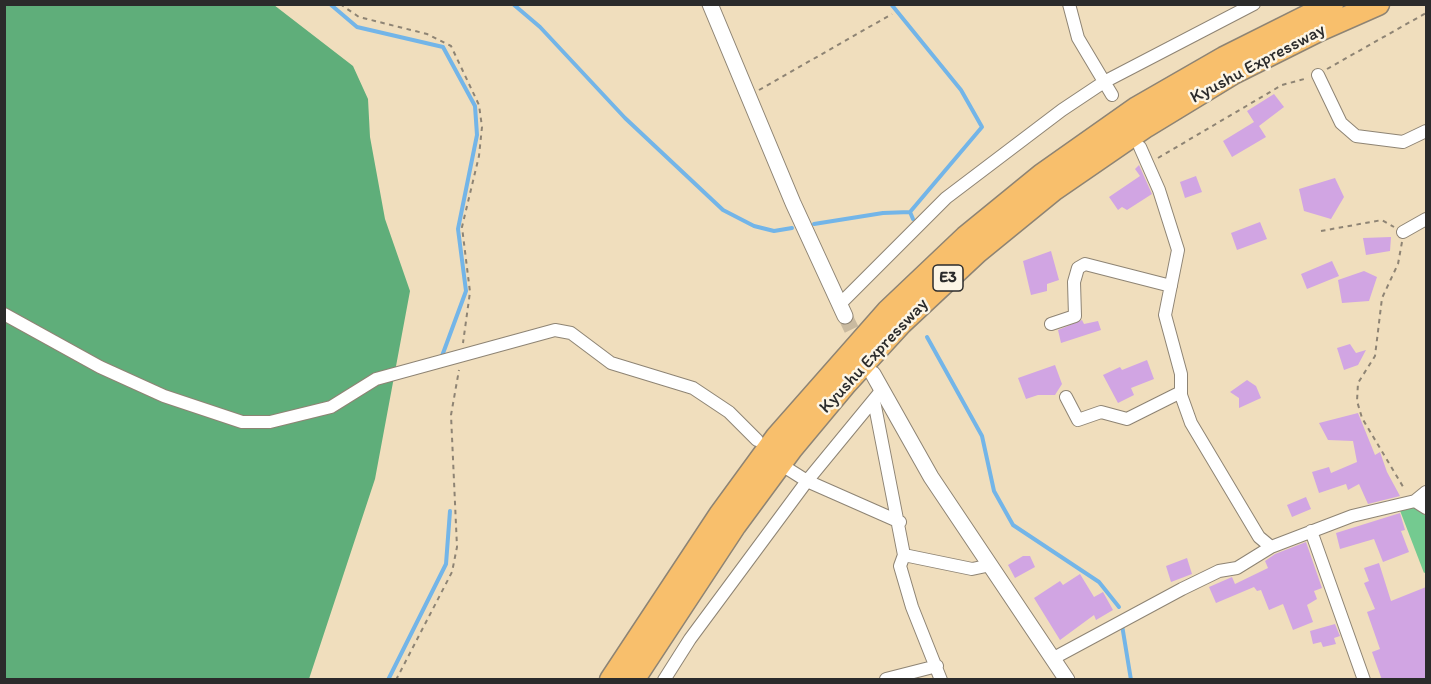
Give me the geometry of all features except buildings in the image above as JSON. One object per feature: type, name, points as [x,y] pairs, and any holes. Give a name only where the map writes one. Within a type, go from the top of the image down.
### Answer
[{"type":"highway","name":"Kyushu Expressway","points":[[611,680],[713,524],[777,437],[888,311],[966,237],[1042,175],[1137,108],[1224,58],[1332,4]]},
{"type":"highway","name":"Kyushu Expressway","points":[[633,680],[735,525],[791,449],[885,340],[977,252],[1053,190],[1146,126],[1233,73],[1319,30],[1378,4]]},
{"type":"street","points":[[710,4],[793,203],[843,309],[946,198],[1062,110],[1104,82],[1254,4]]},
{"type":"street","points":[[1069,4],[1078,38],[1112,95]]},
{"type":"street","points":[[1318,75],[1341,123],[1356,136],[1403,142],[1426,131]]},
{"type":"street","points":[[1140,147],[1159,190],[1178,250],[1165,315],[1181,374],[1181,392],[1191,423],[1259,537],[1271,547]]},
{"type":"street","points":[[1403,232],[1426,219]]},
{"type":"street","points":[[1051,324],[1075,316],[1074,282],[1078,268],[1085,264],[1171,286]]},
{"type":"street","points":[[4,314],[100,367],[164,396],[243,422],[270,422],[331,407],[376,379],[555,330],[571,333],[611,363],[693,388],[729,412],[757,440]]},
{"type":"street","points":[[873,374],[900,522],[904,555],[900,566],[912,607],[941,680]]},
{"type":"street","points":[[1066,397],[1078,420],[1101,412],[1127,419],[1181,392]]},
{"type":"street","points":[[664,680],[690,639],[807,481],[878,396]]},
{"type":"street","points":[[878,396],[1067,680]]},
{"type":"street","points":[[788,469],[807,481],[900,522]]},
{"type":"street","points":[[1052,659],[1171,594],[1219,571],[1237,567],[1271,547],[1353,516],[1415,501],[1426,492]]},
{"type":"street","points":[[1415,501],[1426,508]]},
{"type":"street","points":[[1311,531],[1364,680]]},
{"type":"street","points":[[904,555],[972,569],[991,565]]},
{"type":"street","points":[[886,679],[937,666]]},
{"type":"path","points":[[340,4],[359,17],[428,34],[451,46],[479,105],[482,127],[479,156],[462,227],[470,292],[451,415],[457,547],[452,573],[396,680]]},
{"type":"path","points":[[1147,164],[1282,85],[1318,75],[1426,13]]},
{"type":"path","points":[[748,96],[892,14]]},
{"type":"path","points":[[1321,231],[1382,220],[1403,232],[1398,264],[1382,298],[1375,356],[1358,383],[1357,401],[1362,418],[1391,468],[1415,501]]},
{"type":"green space","points":[[4,5],[274,5],[353,66],[368,99],[370,137],[385,219],[410,291],[375,479],[309,679],[5,679]]},
{"type":"green space","points":[[1399,508],[1415,508],[1426,516],[1426,572],[1424,573]]},
{"type":"waterway","points":[[330,4],[357,27],[443,47],[475,106],[477,135],[458,229],[466,291],[442,356]]},
{"type":"waterway","points":[[513,4],[540,27],[625,118],[723,210],[754,226],[774,231],[792,228]]},
{"type":"waterway","points":[[814,224],[883,213],[910,212],[982,127],[961,90],[891,4]]},
{"type":"waterway","points":[[910,212],[913,219]]},
{"type":"waterway","points":[[927,337],[982,436],[994,491],[1013,525],[1099,582],[1119,607]]},
{"type":"waterway","points":[[388,680],[446,564],[450,511]]},
{"type":"waterway","points":[[1122,625],[1131,680]]},
{"type":"tunnel","points":[[845,316],[862,351]]}]
